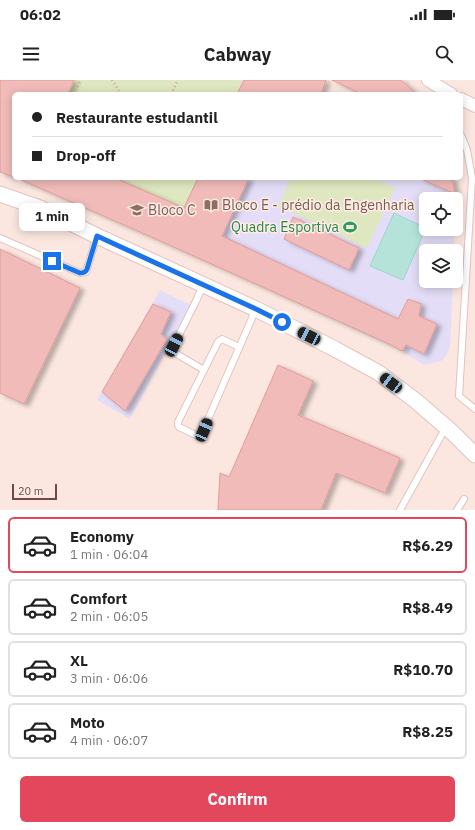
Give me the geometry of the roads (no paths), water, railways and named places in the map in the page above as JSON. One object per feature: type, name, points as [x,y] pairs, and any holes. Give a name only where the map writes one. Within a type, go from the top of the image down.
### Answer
[{"type":"street","points":[[430,81],[448,92]]},
{"type":"street","points":[[463,100],[475,106]]},
{"type":"street","points":[[0,194],[40,208],[97,236],[256,309],[379,373],[416,401],[475,455]]},
{"type":"lane","points":[[430,81],[438,92]]},
{"type":"lane","points":[[463,140],[467,150],[472,178],[472,232],[459,396],[475,409]]},
{"type":"lane","points":[[0,238],[80,273],[86,272],[97,236]]},
{"type":"lane","points":[[203,285],[173,350],[175,353],[204,370]]},
{"type":"lane","points":[[239,347],[222,339],[218,342],[178,422],[179,427],[198,436],[204,430],[256,309]]},
{"type":"lane","points":[[400,510],[446,427]]},
{"type":"lane","points":[[457,510],[464,499]]},
{"type":"water","points":[[394,213],[419,225],[419,236],[422,236],[403,280],[370,266]]},
{"type":"place","name":"Bloco E - prédio da Engenharia","points":[[211,205]]},
{"type":"place","name":"Bloco C","points":[[137,210]]},
{"type":"place","name":"Quadra Esportiva","points":[[350,227]]}]
